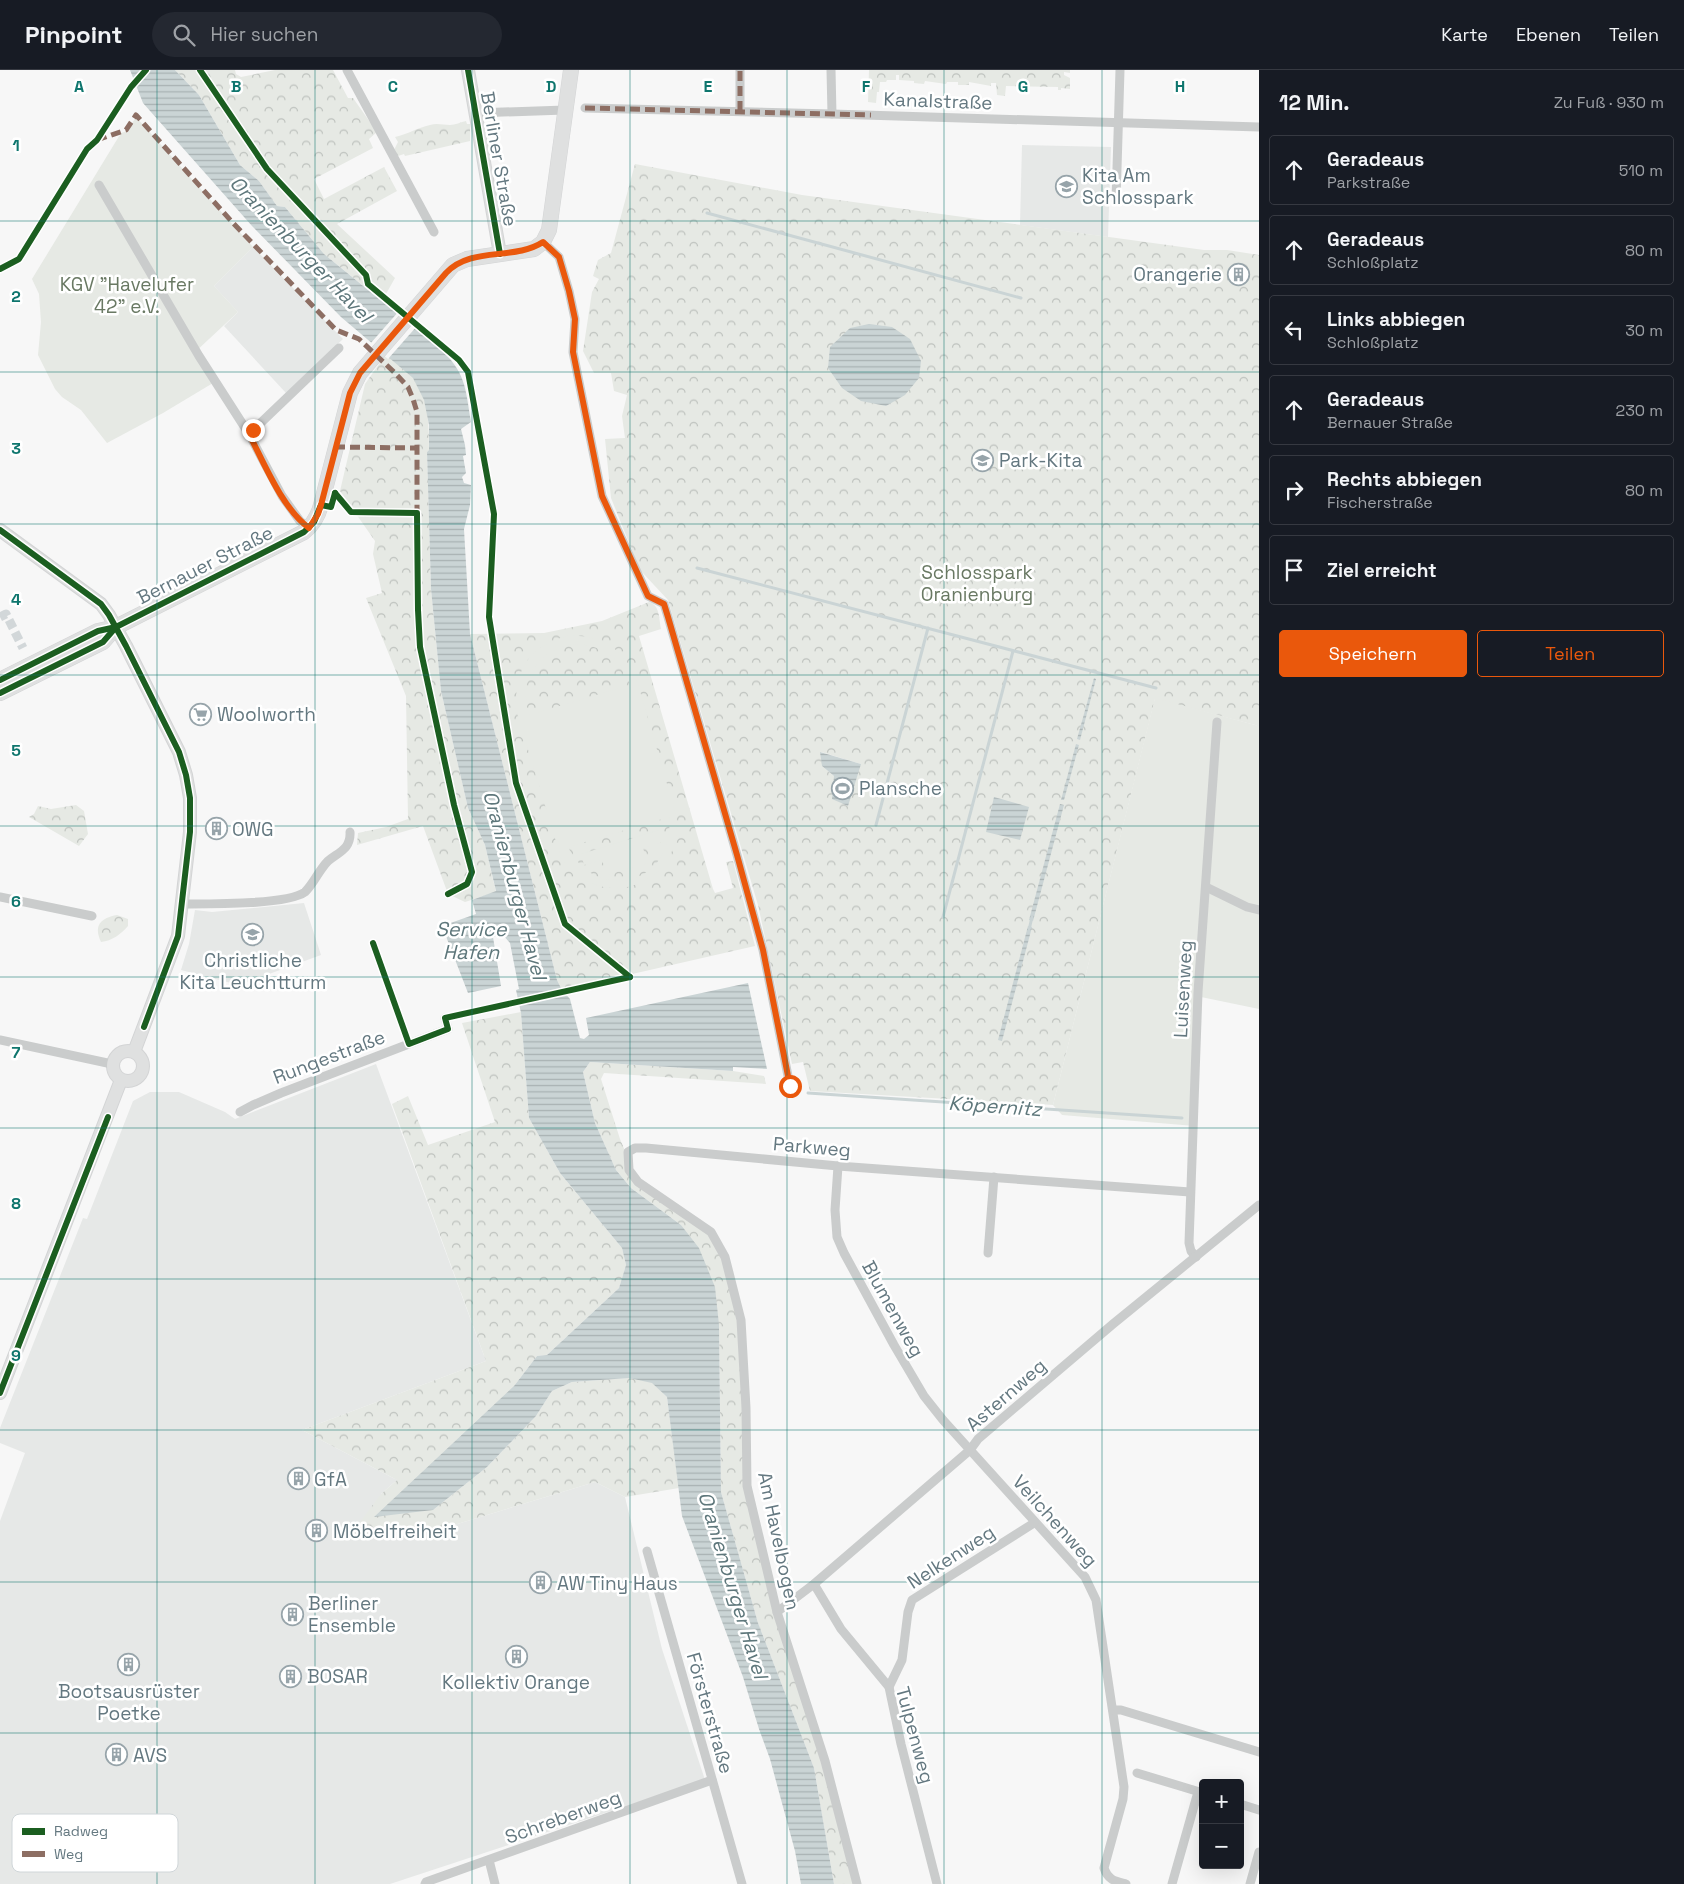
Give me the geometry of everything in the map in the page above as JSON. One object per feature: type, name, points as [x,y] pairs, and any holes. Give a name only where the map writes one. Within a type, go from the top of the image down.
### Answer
[{"type":"main road","name":"Berliner Straße","points":[[468,70],[500,254]]},
{"type":"main road","points":[[309,528],[318,514],[321,505],[350,393],[360,373],[454,265],[468,259],[534,248],[546,236],[571,70]]},
{"type":"main road","name":"Bernauer Straße","points":[[0,680],[98,631],[116,627],[309,528]]},
{"type":"main road","points":[[0,530],[101,604],[116,627],[179,752],[186,775],[190,809],[178,936],[134,1052]]},
{"type":"main road","name":"Bernauer Straße","points":[[0,693],[103,642],[116,627]]},
{"type":"main road","points":[[134,1052],[143,1063],[140,1074],[130,1082],[121,1080],[114,1074],[112,1064],[120,1053],[134,1052]]},
{"type":"main road","points":[[0,1393],[121,1080]]},
{"type":"street","points":[[348,70],[434,232]]},
{"type":"street","points":[[740,70],[740,111]]},
{"type":"street","points":[[831,70],[832,114]]},
{"type":"street","points":[[1116,201],[1120,70]]},
{"type":"street","name":"Kanalstraße","points":[[585,108],[1259,127]]},
{"type":"street","points":[[476,113],[565,110]]},
{"type":"street","points":[[99,185],[199,356],[249,434],[282,496],[300,521],[309,528]]},
{"type":"street","points":[[546,236],[559,257],[569,291],[575,319],[573,352],[602,496],[648,596],[664,604],[763,950],[790,1086]]},
{"type":"street","points":[[249,434],[339,348]]},
{"type":"street","name":"Luisenweg","points":[[1196,1257],[1191,1251],[1189,1243],[1190,1192],[1198,992],[1217,722]]},
{"type":"street","points":[[182,904],[258,901],[294,897],[304,892],[324,865],[346,847],[350,839],[350,832]]},
{"type":"street","points":[[1206,887],[1247,907],[1259,910]]},
{"type":"street","points":[[0,897],[92,916]]},
{"type":"street","name":"Rungestraße","points":[[240,1112],[253,1104],[448,1029],[445,1018]]},
{"type":"street","points":[[0,1040],[112,1064]]},
{"type":"street","name":"Parkweg","points":[[628,1152],[635,1148],[646,1148],[838,1166],[1190,1192]]},
{"type":"street","name":"Am Havelbogen","points":[[628,1152],[629,1170],[638,1182],[711,1232],[725,1257],[740,1320],[746,1408],[747,1486],[777,1612],[825,1761],[857,1884]]},
{"type":"street","name":"Blumenweg","points":[[838,1166],[835,1222],[837,1237],[844,1253],[924,1396],[970,1450]]},
{"type":"street","points":[[988,1253],[994,1177]]},
{"type":"street","name":"Asternweg","points":[[777,1612],[814,1584],[970,1450],[978,1439],[1259,1205]]},
{"type":"street","name":"Veilchenweg","points":[[970,1450],[1084,1577],[1096,1600],[1124,1786],[1104,1868],[1107,1876],[1112,1880],[1126,1884]]},
{"type":"street","name":"Nelkenweg","points":[[889,1687],[902,1660],[908,1612],[912,1600],[1034,1523]]},
{"type":"street","name":"Försterstraße","points":[[647,1551],[742,1884]]},
{"type":"street","name":"Tulpenweg","points":[[814,1584],[841,1629],[889,1687],[901,1744],[937,1884]]},
{"type":"street","points":[[1113,1710],[1121,1710],[1259,1752]]},
{"type":"street","points":[[1137,1773],[1199,1792]]},
{"type":"street","name":"Schreberweg","points":[[425,1884],[426,1882],[712,1780]]},
{"type":"street","points":[[1172,1884],[1199,1795]]},
{"type":"street","points":[[1244,1805],[1259,1810]]},
{"type":"street","points":[[1250,1884],[1259,1852]]},
{"type":"street","points":[[489,1860],[495,1884]]},
{"type":"shaded area","name":"Kita Am Schlosspark","points":[[1022,145],[1111,147],[1108,237],[1020,225]]},
{"type":"shaded area","points":[[253,247],[343,339],[286,393],[224,326],[238,312],[214,286]]},
{"type":"shaded area","name":"Christliche Kita Leuchtturm","points":[[304,903],[321,955],[239,985],[181,970],[189,944],[195,910],[212,912]]},
{"type":"shaded area","points":[[376,1064],[486,1361],[302,1430],[397,1480],[381,1494],[431,1532],[595,1482],[625,1497],[662,1649],[705,1780],[390,1884],[0,1884],[0,1521],[25,1453],[0,1443],[0,1428],[83,1218],[87,1219],[133,1101],[150,1092],[179,1092],[225,1112],[235,1119]]},
{"type":"green space","points":[[175,70],[235,70],[236,74],[241,77],[275,70],[333,70],[348,98],[353,98],[377,132],[369,139],[373,148],[314,179],[324,199],[384,167],[397,191],[337,224],[395,278],[382,301],[324,254],[285,207],[277,206],[259,181],[240,165],[199,95]]},
{"type":"green space","points":[[869,70],[1070,70],[1070,73],[1064,72],[1064,75],[1070,78],[1070,89],[1061,88],[1061,90],[1058,90],[1058,87],[1006,86],[1005,96],[997,95],[996,83],[991,83],[991,86],[969,82],[969,85],[958,85],[958,82],[947,82],[946,84],[925,81],[924,84],[899,80],[899,75],[896,75],[896,80],[880,82],[876,103],[868,102]]},
{"type":"green space","name":"KGV \"Havelufer 42\" e.V.","points":[[136,117],[253,247],[214,286],[238,312],[194,353],[213,383],[107,443],[81,410],[62,397],[55,389],[38,355],[41,322],[39,294],[32,279],[121,133],[127,131]]},
{"type":"green space","points":[[466,121],[467,124],[470,124],[470,141],[405,156],[404,154],[398,156],[394,150],[398,142],[395,137],[430,125],[452,125]]},
{"type":"green space","name":"Schlosspark Oranienburg","points":[[635,164],[802,195],[1204,250],[1227,250],[1259,255],[1259,726],[1155,699],[1053,1105],[810,1091],[803,1062],[792,1064],[758,905],[668,600],[640,570],[611,498],[605,439],[625,438],[622,416],[627,395],[614,391],[611,373],[594,373],[583,351],[592,292],[599,279],[593,276],[598,260],[611,253]],"holes":[[[821,752],[861,764],[834,776],[822,766]]]},
{"type":"green space","points":[[386,354],[413,377],[422,393],[427,412],[431,589],[441,691],[468,808],[485,845],[496,892],[465,902],[448,894],[423,826],[357,845],[358,833],[386,827],[408,819],[406,696],[366,598],[382,593],[373,554],[375,541],[340,491],[365,384]]},
{"type":"green space","points":[[649,602],[657,609],[661,629],[639,636],[713,889],[715,893],[733,888],[726,862],[733,861],[755,946],[562,990],[557,980],[470,634],[544,633],[602,621]]},
{"type":"green space","points":[[567,636],[580,636],[602,641],[612,646],[627,662],[638,684],[676,815],[676,839],[668,859],[655,874],[638,884],[618,888],[598,885],[578,876],[561,858],[516,710],[518,683],[526,662],[542,647]],"holes":[[[572,644],[592,646],[608,654],[622,667],[630,685],[529,715],[526,690],[533,669],[549,653]],[[669,817],[668,840],[660,858],[648,871],[632,879],[615,881],[597,876],[581,865],[568,847]]]},
{"type":"green space","points":[[1155,698],[1259,726],[1259,1009],[1201,997],[1195,1126],[1062,1115],[1053,1105]]},
{"type":"green space","points":[[76,805],[84,811],[88,834],[79,846],[29,817],[34,814],[38,806],[51,809]]},
{"type":"green space","points":[[659,830],[663,842],[643,848],[648,863],[607,875],[602,860],[584,865],[581,854]]},
{"type":"green space","points":[[117,915],[128,919],[128,926],[116,937],[101,942],[98,931],[100,923],[107,918]]},
{"type":"green space","points":[[521,1012],[529,1118],[560,1173],[622,1248],[626,1265],[619,1288],[547,1355],[537,1356],[514,1386],[433,1510],[487,1467],[536,1416],[552,1391],[572,1382],[629,1378],[652,1382],[667,1397],[679,1488],[625,1497],[595,1482],[431,1532],[357,1526],[381,1494],[397,1480],[302,1430],[486,1361],[392,1104],[408,1096],[428,1145],[495,1122],[462,1023]]},
{"type":"green space","points":[[590,1062],[733,1071],[764,1076],[766,1084],[604,1073],[601,1079],[628,1158],[629,1170],[711,1232],[725,1257],[741,1320],[746,1460],[777,1612],[857,1884],[834,1884],[814,1768],[758,1623],[721,1492],[719,1325],[681,1225],[631,1188],[616,1170],[595,1123],[583,1072]]},
{"type":"water","points":[[130,70],[175,70],[199,95],[240,165],[259,181],[277,206],[285,207],[324,254],[438,347],[454,364],[463,380],[471,422],[461,429],[466,455],[463,456],[466,473],[462,477],[464,483],[471,485],[470,505],[464,529],[470,634],[557,980],[562,990],[570,999],[580,1038],[584,1039],[589,1035],[586,1018],[748,983],[767,1069],[733,1067],[733,1071],[590,1062],[583,1072],[595,1123],[616,1170],[631,1188],[681,1225],[699,1248],[715,1287],[719,1325],[721,1492],[758,1623],[814,1768],[834,1884],[801,1884],[795,1851],[770,1759],[743,1677],[682,1516],[667,1397],[652,1383],[629,1378],[572,1382],[552,1391],[536,1416],[487,1467],[433,1510],[374,1517],[514,1386],[537,1356],[547,1355],[619,1288],[626,1265],[622,1248],[560,1173],[529,1118],[521,1013],[516,990],[519,989],[510,943],[502,934],[493,937],[501,986],[468,993],[442,926],[476,914],[472,900],[496,891],[485,845],[468,808],[441,691],[431,589],[427,452],[429,450],[429,425],[424,400],[413,378],[341,317],[252,226],[143,103]]},
{"type":"water","points":[[869,324],[892,327],[910,339],[921,361],[919,378],[905,395],[886,406],[861,401],[842,388],[828,368],[830,347],[850,328]]},
{"type":"water","points":[[1094,678],[1096,679],[1080,740],[1077,739]]},
{"type":"water","points":[[1076,744],[1079,745],[1064,800],[1061,800]]},
{"type":"water","name":"Plansche","points":[[820,752],[861,764],[848,806],[832,799],[834,776],[822,766]]},
{"type":"water","points":[[994,797],[1029,807],[1020,840],[986,832]]},
{"type":"water","points":[[1060,804],[1064,805],[1033,921],[1029,920]]},
{"type":"water","points":[[1028,926],[1032,927],[1002,1041],[998,1040]]},
{"type":"pier","points":[[399,311],[417,326],[388,359],[370,344]]},
{"type":"waterway","points":[[707,213],[1021,298]]},
{"type":"waterway","points":[[697,568],[1156,688]]},
{"type":"waterway","points":[[876,825],[928,628]]},
{"type":"waterway","points":[[943,917],[1013,651]]},
{"type":"waterway","points":[[1029,930],[1032,917]]},
{"type":"waterway","name":"Köpernitz","points":[[808,1093],[1182,1118]]},
{"type":"tunnel","points":[[0,617],[6,614],[23,648]]},
{"type":"marked path","points":[[740,70],[740,111]]},
{"type":"marked path","points":[[585,108],[871,115]]},
{"type":"marked path","points":[[97,140],[126,130],[136,115],[233,223],[336,330],[359,339],[408,387],[417,412],[417,518]]},
{"type":"marked path","points":[[335,447],[417,448]]},
{"type":"cycle path","points":[[0,269],[19,259],[87,149],[97,140],[131,87],[146,70]]},
{"type":"cycle path","points":[[200,70],[267,169],[366,275],[368,284],[459,360],[468,372],[494,514],[489,617],[516,783],[565,924],[630,977]]},
{"type":"cycle path","points":[[468,70],[500,254]]},
{"type":"cycle path","points":[[335,493],[351,512],[417,513],[420,647],[454,805],[472,872],[467,884],[448,894]]},
{"type":"cycle path","points":[[0,680],[98,631],[116,627],[304,532],[314,522],[321,505],[331,507],[335,493]]},
{"type":"cycle path","points":[[0,530],[101,604],[126,646],[179,752],[186,775],[190,798],[190,832],[178,936],[144,1027]]},
{"type":"cycle path","points":[[0,693],[103,642],[116,627]]},
{"type":"cycle path","points":[[373,943],[409,1044],[448,1029],[445,1018],[630,977]]},
{"type":"cycle path","points":[[0,1393],[108,1117]]},
{"type":"place","name":"Kita Am Schlosspark","points":[[1066,186]]},
{"type":"place","name":"Orangerie","points":[[1238,274]]},
{"type":"place","name":"Park-Kita","points":[[983,460]]},
{"type":"place","name":"Woolworth","points":[[201,714]]},
{"type":"place","name":"Plansche","points":[[843,788]]},
{"type":"place","name":"OWG","points":[[216,829]]},
{"type":"place","name":"Christliche Kita Leuchtturm","points":[[253,934]]},
{"type":"place","name":"GfA","points":[[298,1479]]},
{"type":"place","name":"Möbelfreiheit","points":[[317,1531]]},
{"type":"place","name":"AW Tiny Haus","points":[[541,1583]]},
{"type":"place","name":"Berliner Ensemble","points":[[292,1614]]},
{"type":"place","name":"Kollektiv Orange","points":[[516,1656]]},
{"type":"place","name":"Bootsausrüster Poetke","points":[[129,1665]]},
{"type":"place","name":"BOSAR","points":[[291,1676]]},
{"type":"place","name":"AVS","points":[[117,1755]]},
{"type":"route","points":[[253,430],[249,434],[282,496],[300,521],[309,528],[314,522],[321,505],[350,393],[360,373],[446,273],[454,265],[468,259],[534,248],[543,242],[559,257],[575,319],[573,352],[596,456],[602,496],[648,596],[664,604],[763,950],[790,1086]]},
{"type":"water label","name":"Oranienburger Havel","points":[[301,249]]},
{"type":"water label","name":"Oranienburger Havel","points":[[515,885]]},
{"type":"water label","name":"Service Hafen","points":[[471,940]]},
{"type":"water label","name":"Oranienburger Havel","points":[[733,1585]]}]
